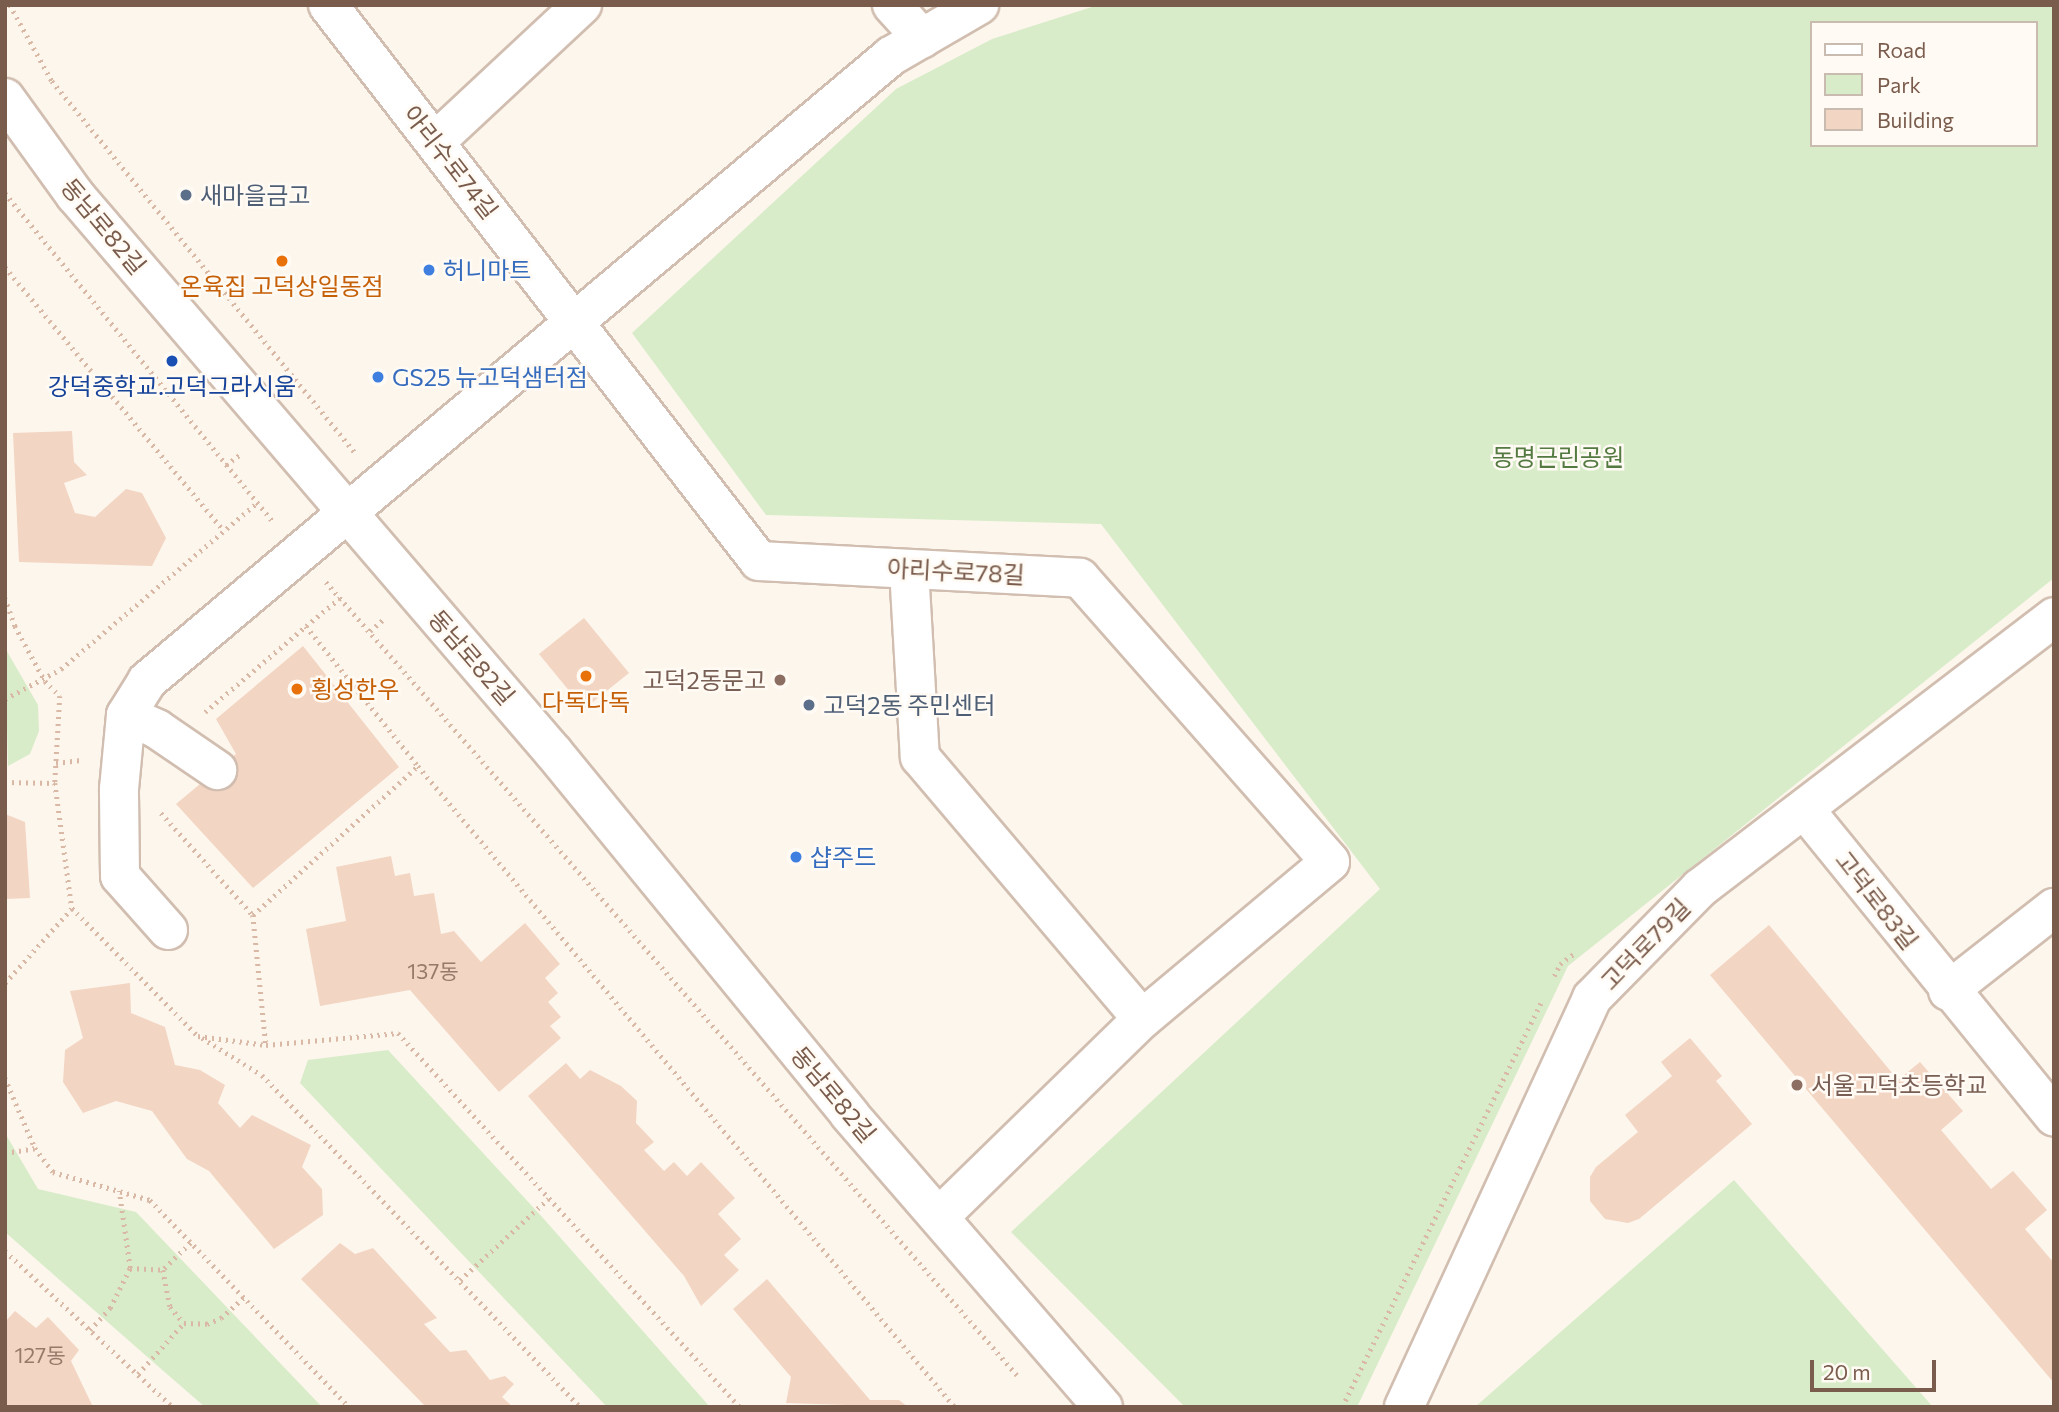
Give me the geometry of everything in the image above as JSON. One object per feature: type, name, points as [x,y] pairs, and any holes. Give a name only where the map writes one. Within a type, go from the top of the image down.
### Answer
[{"type":"street","name":"아리수로74길","points":[[328,5],[574,318]]},
{"type":"street","points":[[435,142],[582,5]]},
{"type":"street","points":[[892,5],[922,38]]},
{"type":"street","points":[[168,930],[120,876],[122,755],[126,715],[147,681],[350,515],[574,318],[891,55],[979,5]]},
{"type":"street","name":"동남로82길","points":[[5,98],[75,195],[554,753],[849,1114],[1103,1407]]},
{"type":"street","name":"아리수로78길","points":[[574,318],[759,561],[1080,578],[1330,862],[1142,1019]]},
{"type":"street","points":[[909,569],[920,757],[1142,1019],[940,1216]]},
{"type":"street","name":"고덕로79길","points":[[1404,1407],[1592,999],[1699,888],[1805,810],[2054,617]]},
{"type":"street","points":[[126,715],[216,770]]},
{"type":"street","name":"고덕로83길","points":[[1805,810],[1948,990],[2054,1116]]},
{"type":"street","points":[[1948,990],[2054,908]]},
{"type":"path","points":[[5,193],[257,503],[45,681],[5,699]]},
{"type":"path","points":[[5,267],[224,531]]},
{"type":"path","points":[[5,598],[15,626],[45,681],[60,696],[55,783],[72,908],[198,1036],[262,1074],[580,1407]]},
{"type":"path","points":[[266,1045],[253,915],[160,811],[164,779],[209,705],[340,598],[1026,1386]]},
{"type":"path","points":[[306,626],[418,766],[955,1407]]},
{"type":"path","points":[[56,763],[122,755]]},
{"type":"path","points":[[253,915],[418,766]]},
{"type":"path","points":[[5,782],[55,783]]},
{"type":"path","points":[[5,983],[72,908]]},
{"type":"path","points":[[198,1036],[266,1045],[398,1033],[739,1406]]},
{"type":"path","points":[[5,1079],[35,1148],[53,1171],[150,1200],[349,1407]]},
{"type":"path","points":[[5,1153],[35,1148]]},
{"type":"path","points":[[90,1329],[110,1308],[130,1268],[119,1191]]},
{"type":"path","points":[[460,1280],[548,1199]]},
{"type":"path","points":[[130,1268],[163,1270],[191,1243]]},
{"type":"path","points":[[5,1251],[173,1407]]},
{"type":"path","points":[[163,1270],[170,1307],[184,1323],[207,1324],[221,1318],[244,1297]]},
{"type":"path","points":[[138,1374],[184,1323]]},
{"type":"green space","name":"동명근린공원","points":[[1098,5],[2054,5],[2054,578],[1568,966],[1357,1407],[1185,1407],[1011,1232],[1380,889],[1101,524],[766,515],[632,333],[896,89],[992,39]]},
{"type":"green space","points":[[5,648],[38,705],[39,731],[30,754],[8,766]]},
{"type":"green space","points":[[388,1050],[543,1218],[710,1407],[607,1407],[300,1083],[308,1060]]},
{"type":"green space","points":[[5,1133],[38,1189],[136,1212],[322,1407],[205,1407],[5,1232]]},
{"type":"green space","points":[[1734,1180],[1933,1407],[1475,1407]]},
{"type":"building","points":[[72,431],[74,462],[87,475],[64,483],[75,513],[95,517],[126,489],[142,493],[166,538],[152,566],[19,562],[13,433]]},
{"type":"building","points":[[584,618],[629,673],[584,709],[539,654]]},
{"type":"building","points":[[303,646],[399,767],[253,888],[176,804],[236,754],[216,719]]},
{"type":"building","points":[[5,814],[25,822],[30,898],[5,899]]},
{"type":"building","points":[[391,856],[395,876],[410,873],[414,896],[434,893],[441,934],[454,931],[481,962],[525,923],[560,964],[545,978],[558,993],[548,1002],[561,1017],[550,1026],[561,1038],[499,1092],[410,990],[320,1006],[306,929],[346,921],[336,867]]},
{"type":"building","points":[[1769,925],[1898,1080],[1920,1062],[1963,1111],[1941,1130],[1991,1189],[2013,1171],[2047,1210],[2025,1229],[2054,1263],[2054,1383],[1710,975]]},
{"type":"building","points":[[130,983],[131,1013],[165,1027],[175,1065],[200,1070],[225,1085],[218,1103],[240,1128],[252,1115],[311,1145],[302,1167],[322,1189],[323,1215],[274,1249],[209,1171],[187,1159],[152,1111],[116,1101],[83,1113],[63,1082],[65,1050],[83,1038],[70,991]]},
{"type":"building","points":[[1690,1038],[1722,1076],[1716,1081],[1752,1124],[1639,1219],[1628,1223],[1605,1219],[1590,1201],[1590,1177],[1596,1167],[1638,1132],[1625,1115],[1672,1076],[1661,1062]]},
{"type":"building","points":[[566,1063],[580,1079],[590,1070],[621,1086],[637,1101],[636,1123],[654,1142],[644,1150],[664,1171],[674,1162],[687,1176],[701,1162],[735,1198],[718,1214],[741,1239],[724,1255],[739,1270],[701,1306],[684,1276],[528,1096]]},
{"type":"building","points":[[340,1243],[355,1254],[373,1248],[437,1318],[424,1324],[450,1352],[466,1350],[490,1380],[505,1376],[514,1384],[502,1397],[513,1407],[426,1407],[301,1279]]},
{"type":"building","points":[[767,1279],[870,1400],[899,1400],[908,1407],[786,1403],[791,1377],[733,1309]]},
{"type":"building","points":[[15,1311],[36,1328],[48,1317],[79,1350],[71,1361],[93,1407],[9,1407],[5,1403],[5,1322]]},
{"type":"place","name":"새마을금고","points":[[186,195]]},
{"type":"place","name":"온육집 고덕상일동점","points":[[282,261]]},
{"type":"place","name":"허니마트","points":[[429,270]]},
{"type":"place","name":"강덕중학교.고덕그라시움","points":[[172,361]]},
{"type":"place","name":"GS25 뉴고덕샘터점","points":[[378,377]]},
{"type":"place","name":"다독다독","points":[[586,676]]},
{"type":"place","name":"고덕2동문고","points":[[780,680]]},
{"type":"place","name":"횡성한우","points":[[297,689]]},
{"type":"place","name":"고덕2동 주민센터","points":[[809,705]]},
{"type":"place","name":"샵주드","points":[[796,857]]},
{"type":"place","name":"서울고덕초등학교","points":[[1797,1085]]}]
